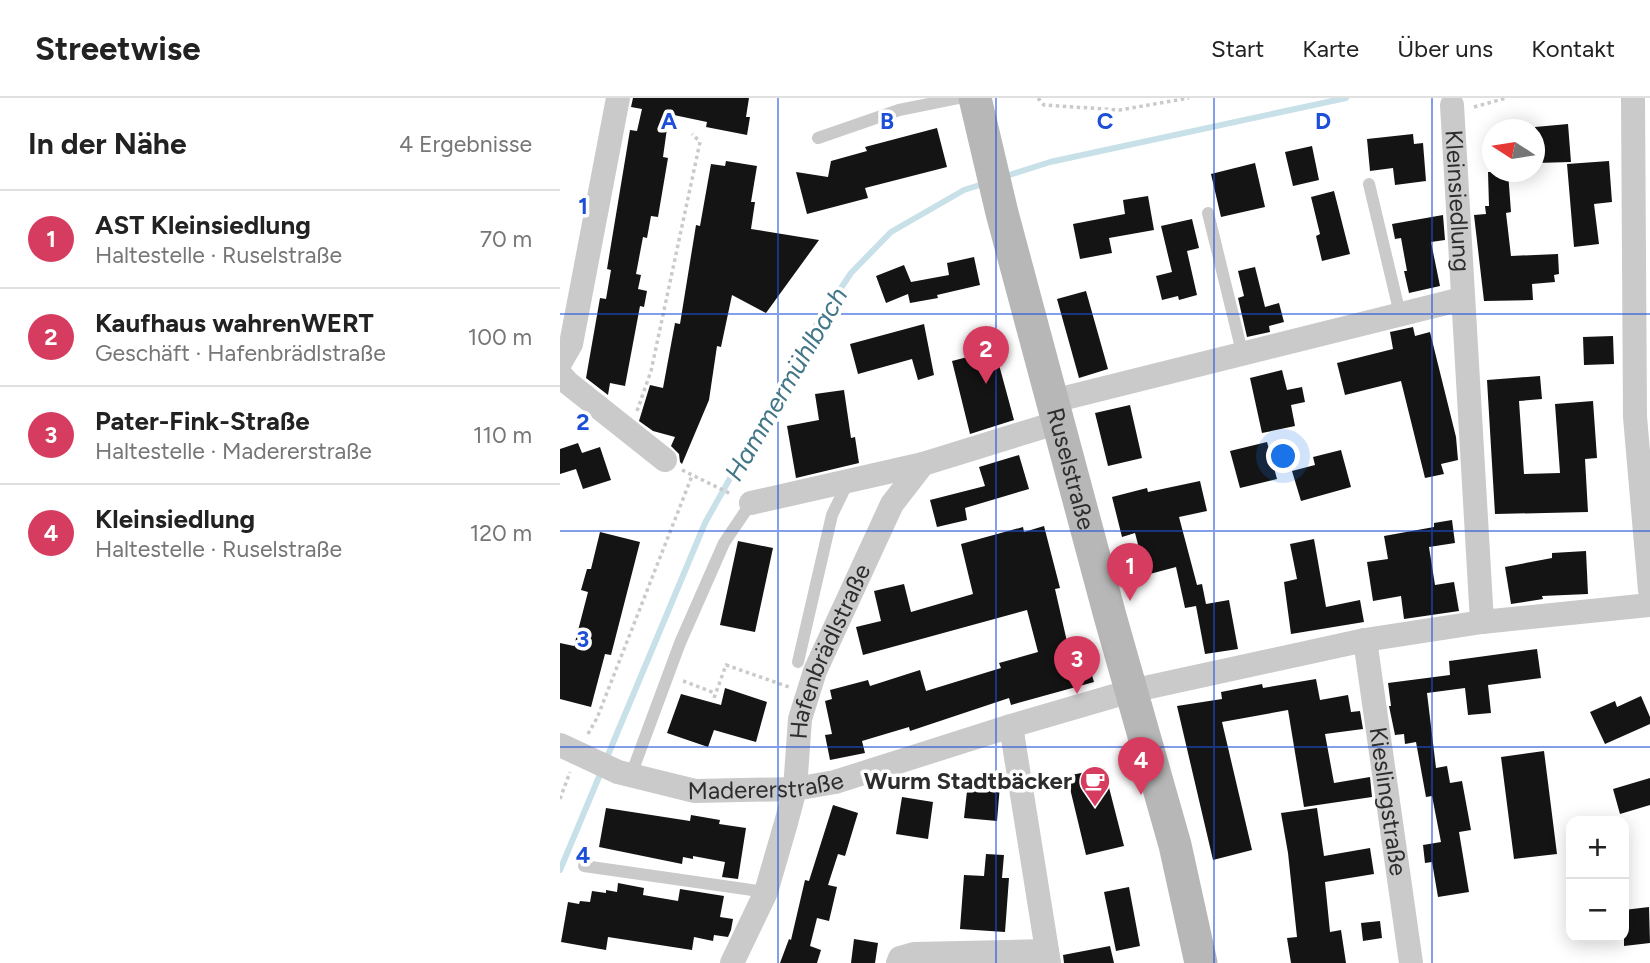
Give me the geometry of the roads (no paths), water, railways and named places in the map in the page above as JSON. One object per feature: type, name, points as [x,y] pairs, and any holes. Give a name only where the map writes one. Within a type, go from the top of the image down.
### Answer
[{"type":"main road","name":"Ruselstraße","points":[[975,98],[1002,213],[1175,845],[1201,963]]},
{"type":"street","points":[[560,363],[571,344],[618,98]]},
{"type":"street","points":[[1633,98],[1635,417],[1650,590]]},
{"type":"street","name":"Kleinsiedlung","points":[[1452,105],[1482,622]]},
{"type":"street","name":"Kleinsiedlung","points":[[1056,412],[1242,352],[1462,299]]},
{"type":"street","points":[[560,374],[665,460]]},
{"type":"street","points":[[741,498],[923,464],[1056,412]]},
{"type":"street","name":"Hafenbrädlstraße","points":[[732,963],[766,892],[795,789],[800,719],[815,671],[892,504],[923,464]]},
{"type":"street","points":[[859,478],[892,504]]},
{"type":"street","points":[[1131,691],[1365,640],[1482,622],[1650,605]]},
{"type":"street","name":"Kieslingstraße","points":[[1365,640],[1411,963]]},
{"type":"street","name":"Madererstraße","points":[[573,752],[624,774],[695,791],[795,789],[835,782],[1131,691]]},
{"type":"street","points":[[898,963],[900,958],[914,954],[1048,957],[1011,726]]},
{"type":"lane","points":[[818,138],[899,110],[958,98]]},
{"type":"lane","points":[[1369,184],[1400,314]]},
{"type":"lane","points":[[1208,213],[1242,352]]},
{"type":"lane","points":[[798,662],[832,515],[859,478]]},
{"type":"lane","points":[[624,774],[668,676],[741,498]]},
{"type":"lane","points":[[584,866],[766,892]]},
{"type":"waterway","name":"Hammermühlbach","points":[[1003,177],[1050,162],[1346,98]]},
{"type":"waterway","name":"Hammermühlbach","points":[[605,762],[705,523],[813,330],[851,273],[891,232],[964,190],[986,183]]},
{"type":"waterway","name":"Hammermühlbach","points":[[560,870],[601,772]]},
{"type":"place","name":"Kaufhaus wahrenWERT","points":[[986,384]]},
{"type":"place","name":"AST Kleinsiedlung","points":[[1130,601]]},
{"type":"place","name":"Pater-Fink-Straße","points":[[1077,694]]},
{"type":"place","name":"Kleinsiedlung","points":[[1141,795]]},
{"type":"place","name":"Wurm Stadtbäcker","points":[[1095,808]]}]
